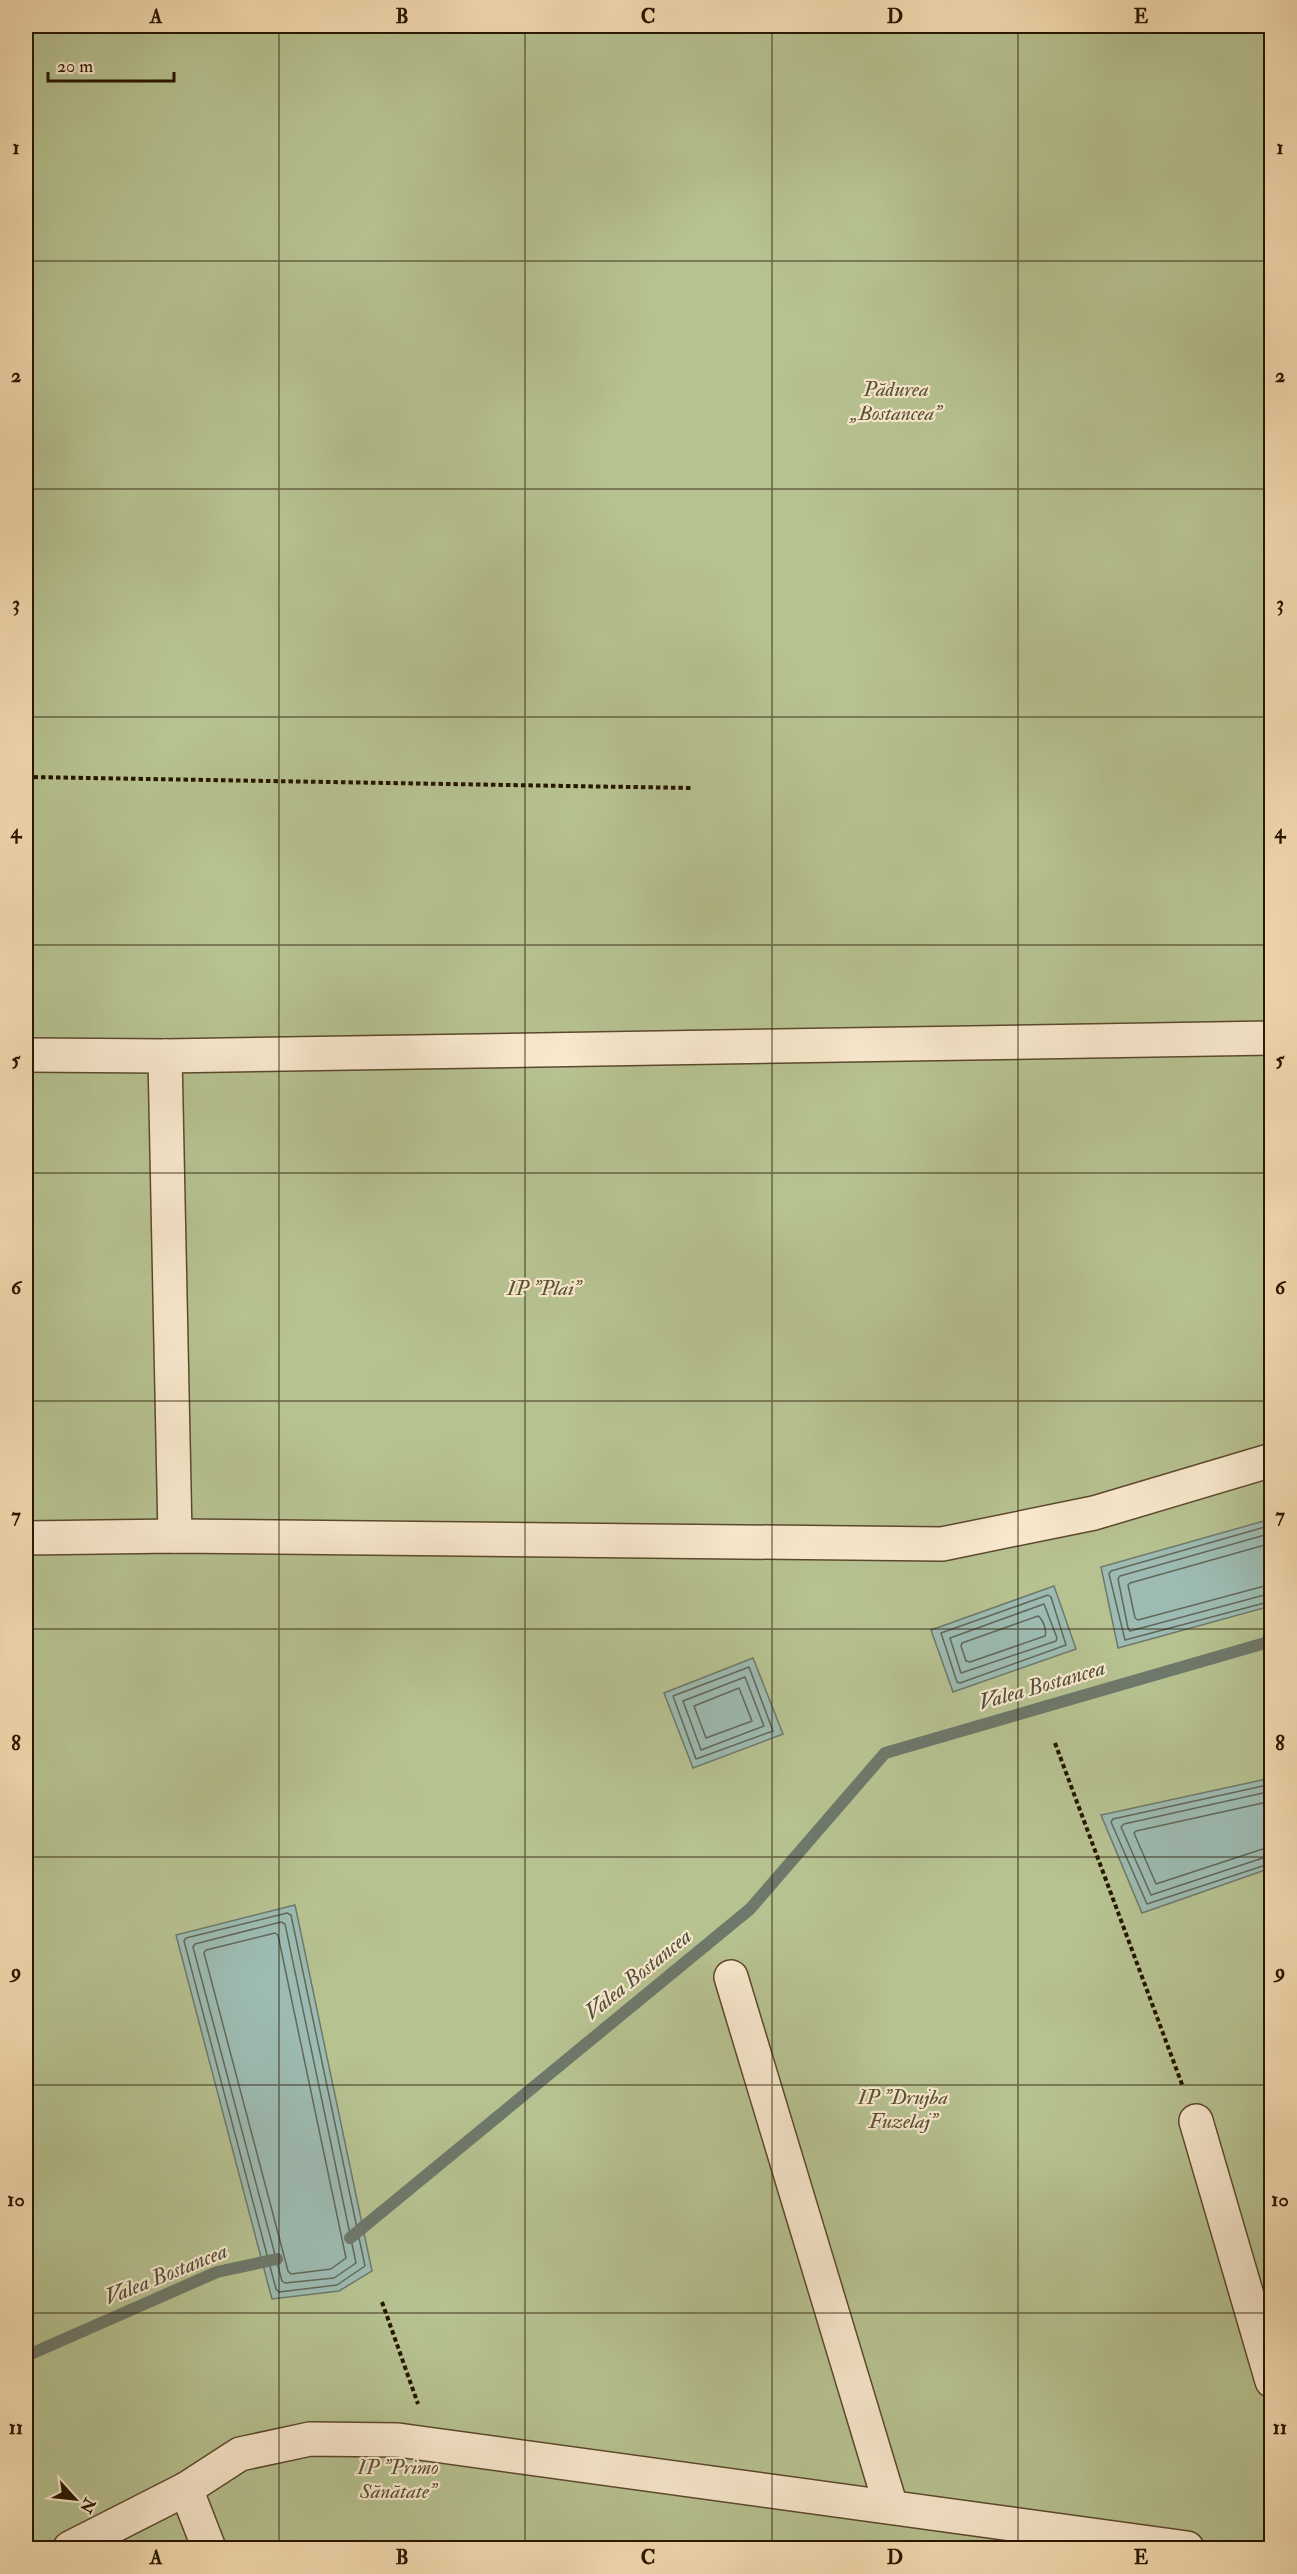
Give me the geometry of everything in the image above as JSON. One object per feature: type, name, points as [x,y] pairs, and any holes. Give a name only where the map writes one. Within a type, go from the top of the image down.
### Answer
[{"type":"street","points":[[26,1055],[165,1056],[1272,1038]]},
{"type":"street","points":[[165,1056],[175,1536]]},
{"type":"street","points":[[26,1538],[175,1536],[942,1544],[1094,1514],[1272,1460]]},
{"type":"street","points":[[731,1977],[891,2507]]},
{"type":"street","points":[[1196,2121],[1272,2381]]},
{"type":"street","points":[[70,2548],[186,2489],[240,2454],[310,2439],[398,2440],[433,2444],[1187,2548]]},
{"type":"street","points":[[186,2489],[209,2548]]},
{"type":"path","points":[[26,777],[691,788]]},
{"type":"path","points":[[1055,1743],[1196,2121]]},
{"type":"path","points":[[382,2302],[433,2444]]},
{"type":"green space","points":[[26,26],[1271,26],[1271,2548],[26,2548]]},
{"type":"water","points":[[1271,1519],[1271,1606],[1118,1648],[1101,1567]]},
{"type":"water","points":[[1054,1586],[1076,1649],[953,1692],[931,1630]]},
{"type":"water","points":[[753,1658],[783,1734],[693,1768],[664,1693]]},
{"type":"water","points":[[1271,1778],[1271,1868],[1142,1913],[1101,1815]]},
{"type":"water","points":[[295,1905],[372,2271],[339,2291],[272,2299],[176,1935]]},
{"type":"waterway","name":"Valea Bostancea","points":[[350,2238],[750,1909],[885,1753],[1272,1641]]},
{"type":"waterway","name":"Valea Bostancea","points":[[26,2356],[217,2272],[277,2259]]},
{"type":"park label","name":"Pădurea „Bostancea”","points":[[896,401]]},
{"type":"park label","name":"IP \"Plai\"","points":[[544,1288]]},
{"type":"park label","name":"IP \"Drujba Fuzelaj\"","points":[[903,2109]]},
{"type":"park label","name":"IP \"Primo Sănătate\"","points":[[398,2479]]}]
